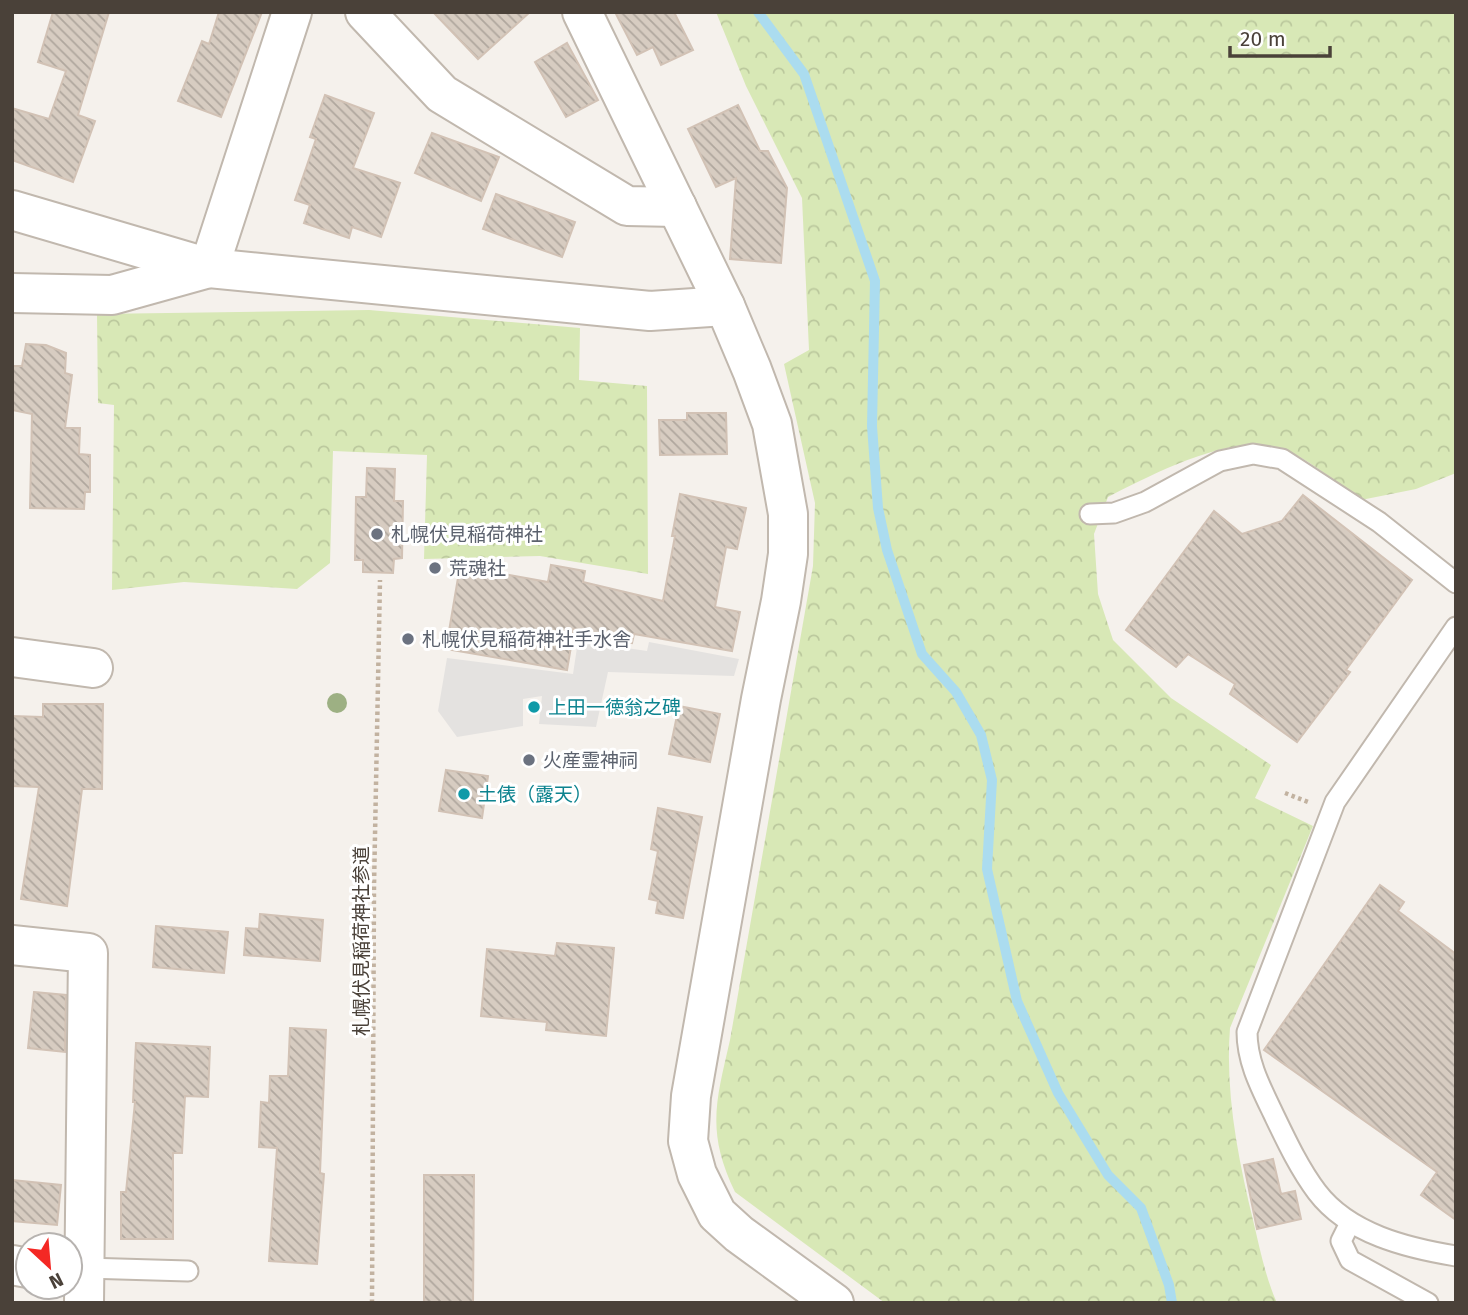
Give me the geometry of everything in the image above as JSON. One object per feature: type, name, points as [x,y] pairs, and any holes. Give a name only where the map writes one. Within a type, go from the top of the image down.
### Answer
[{"type":"street","points":[[209,268],[292,12]]},
{"type":"street","points":[[365,12],[442,94],[627,206],[677,208]]},
{"type":"street","points":[[582,12],[724,306],[772,424],[788,514],[788,554],[691,1096],[688,1141],[698,1174],[717,1214],[739,1234],[834,1303]]},
{"type":"street","points":[[12,210],[209,268],[650,311],[724,306]]},
{"type":"street","points":[[12,293],[112,295],[209,268]]},
{"type":"street","points":[[12,657],[93,668]]},
{"type":"street","points":[[12,945],[88,953],[82,1231]]},
{"type":"lane","points":[[1090,514],[1114,513],[1145,502],[1220,461],[1253,454],[1282,459],[1379,523],[1456,583]]},
{"type":"lane","points":[[1456,627],[1335,802],[1247,1032],[1247,1050],[1256,1078],[1294,1156],[1319,1194],[1350,1223],[1414,1249],[1456,1256]]},
{"type":"lane","points":[[1350,1223],[1341,1241],[1350,1261],[1427,1303]]},
{"type":"lane","points":[[84,1280],[188,1272]]},
{"type":"path","name":"札幌伏見稲荷神社参道","points":[[372,1303],[374,887],[380,580]]},
{"type":"green space","points":[[716,12],[1456,12],[1456,473],[1416,489],[1361,500],[1290,452],[1270,446],[1247,445],[1223,449],[1173,466],[1108,497],[1094,534],[1098,594],[1113,640],[1171,698],[1271,765],[1255,798],[1313,826],[1230,1028],[1229,1076],[1238,1149],[1263,1262],[1277,1303],[885,1303],[735,1192],[720,1152],[716,1116],[813,566],[815,503],[784,364],[809,350],[802,198],[746,86]]},
{"type":"green space","points":[[369,310],[580,328],[579,380],[647,386],[648,574],[540,556],[424,559],[427,455],[333,451],[330,563],[297,589],[184,582],[112,590],[114,405],[98,403],[97,314]]},
{"type":"shaded area","points":[[578,641],[647,651],[649,642],[739,659],[734,676],[608,672],[596,727],[539,724],[542,696],[523,699],[523,726],[457,737],[438,711],[447,658],[573,674]]},
{"type":"building","points":[[53,12],[109,12],[78,115],[95,121],[73,182],[12,160],[12,108],[49,119],[66,71],[38,62]]},
{"type":"building","points":[[219,12],[262,12],[221,117],[178,101],[202,41],[209,44]]},
{"type":"building","points":[[433,12],[530,12],[478,59]]},
{"type":"building","points":[[615,12],[674,12],[693,50],[661,65],[653,47],[637,55]]},
{"type":"building","points":[[567,43],[598,100],[566,117],[535,62]]},
{"type":"building","points":[[325,95],[374,113],[353,168],[400,183],[381,237],[352,227],[349,238],[304,223],[310,205],[295,200],[316,139],[310,137]]},
{"type":"building","points":[[738,105],[760,151],[768,151],[787,188],[781,263],[730,259],[736,178],[716,187],[688,129]]},
{"type":"building","points":[[432,133],[499,157],[481,201],[415,173]]},
{"type":"building","points":[[496,194],[575,222],[562,257],[483,229]]},
{"type":"building","points":[[26,344],[46,345],[66,353],[65,373],[72,375],[65,428],[80,428],[79,454],[90,455],[90,492],[85,492],[84,509],[30,508],[32,414],[12,410],[12,366],[22,366]]},
{"type":"building","points":[[687,413],[726,413],[727,454],[660,455],[659,420],[687,420]]},
{"type":"building","points":[[367,468],[395,469],[394,501],[403,501],[402,558],[394,559],[393,573],[363,572],[363,560],[355,560],[356,497],[366,497]]},
{"type":"building","points":[[680,494],[746,508],[737,549],[726,547],[715,607],[740,612],[732,651],[634,634],[632,643],[574,629],[567,670],[446,649],[460,566],[548,582],[551,565],[585,571],[583,582],[663,601]]},
{"type":"building","points":[[1303,495],[1412,580],[1346,670],[1350,672],[1297,742],[1230,694],[1235,684],[1188,654],[1176,667],[1126,630],[1214,511],[1242,534],[1282,521]]},
{"type":"building","points":[[43,704],[103,704],[102,789],[82,789],[67,906],[21,899],[39,787],[12,786],[12,716],[43,717]]},
{"type":"building","points":[[679,706],[720,714],[710,762],[669,754]]},
{"type":"building","name":"土俵（露天）","points":[[446,770],[488,776],[482,818],[439,811]]},
{"type":"building","points":[[658,808],[702,817],[683,918],[656,913],[658,901],[649,899],[658,851],[651,849]]},
{"type":"building","points":[[1380,885],[1404,902],[1398,911],[1456,954],[1456,1220],[1421,1195],[1437,1172],[1264,1050]]},
{"type":"building","points":[[260,914],[323,920],[320,961],[244,955],[246,928],[259,929]]},
{"type":"building","points":[[156,926],[228,932],[224,973],[153,967]]},
{"type":"building","points":[[557,943],[614,948],[606,1036],[546,1030],[547,1022],[481,1016],[487,949],[555,956]]},
{"type":"building","points":[[34,992],[66,995],[65,1052],[28,1048]]},
{"type":"building","points":[[290,1028],[326,1030],[320,1173],[324,1174],[317,1264],[269,1261],[277,1148],[259,1147],[261,1102],[269,1103],[270,1076],[288,1076]]},
{"type":"building","points":[[136,1043],[210,1047],[208,1097],[185,1096],[182,1153],[173,1153],[173,1239],[121,1239],[121,1192],[126,1192],[135,1102]]},
{"type":"building","points":[[1273,1159],[1281,1194],[1295,1191],[1301,1219],[1257,1229],[1244,1165]]},
{"type":"building","points":[[424,1175],[474,1175],[473,1303],[424,1303]]},
{"type":"building","points":[[12,1180],[61,1185],[57,1225],[12,1221]]},
{"type":"waterway","points":[[758,12],[804,74],[875,281],[872,426],[878,508],[887,550],[922,654],[956,692],[981,735],[992,780],[987,869],[1017,1001],[1058,1093],[1108,1175],[1141,1208],[1169,1285],[1172,1303]]},
{"type":"place","name":"札幌伏見稲荷神社","points":[[377,534]]},
{"type":"place","name":"荒魂社","points":[[435,568]]},
{"type":"place","name":"札幌伏見稲荷神社手水舎","points":[[408,639]]},
{"type":"place","name":"上田一徳翁之碑","points":[[534,707]]},
{"type":"place","name":"火産霊神祠","points":[[529,760]]},
{"type":"place","name":"土俵（露天）","points":[[464,794]]}]
